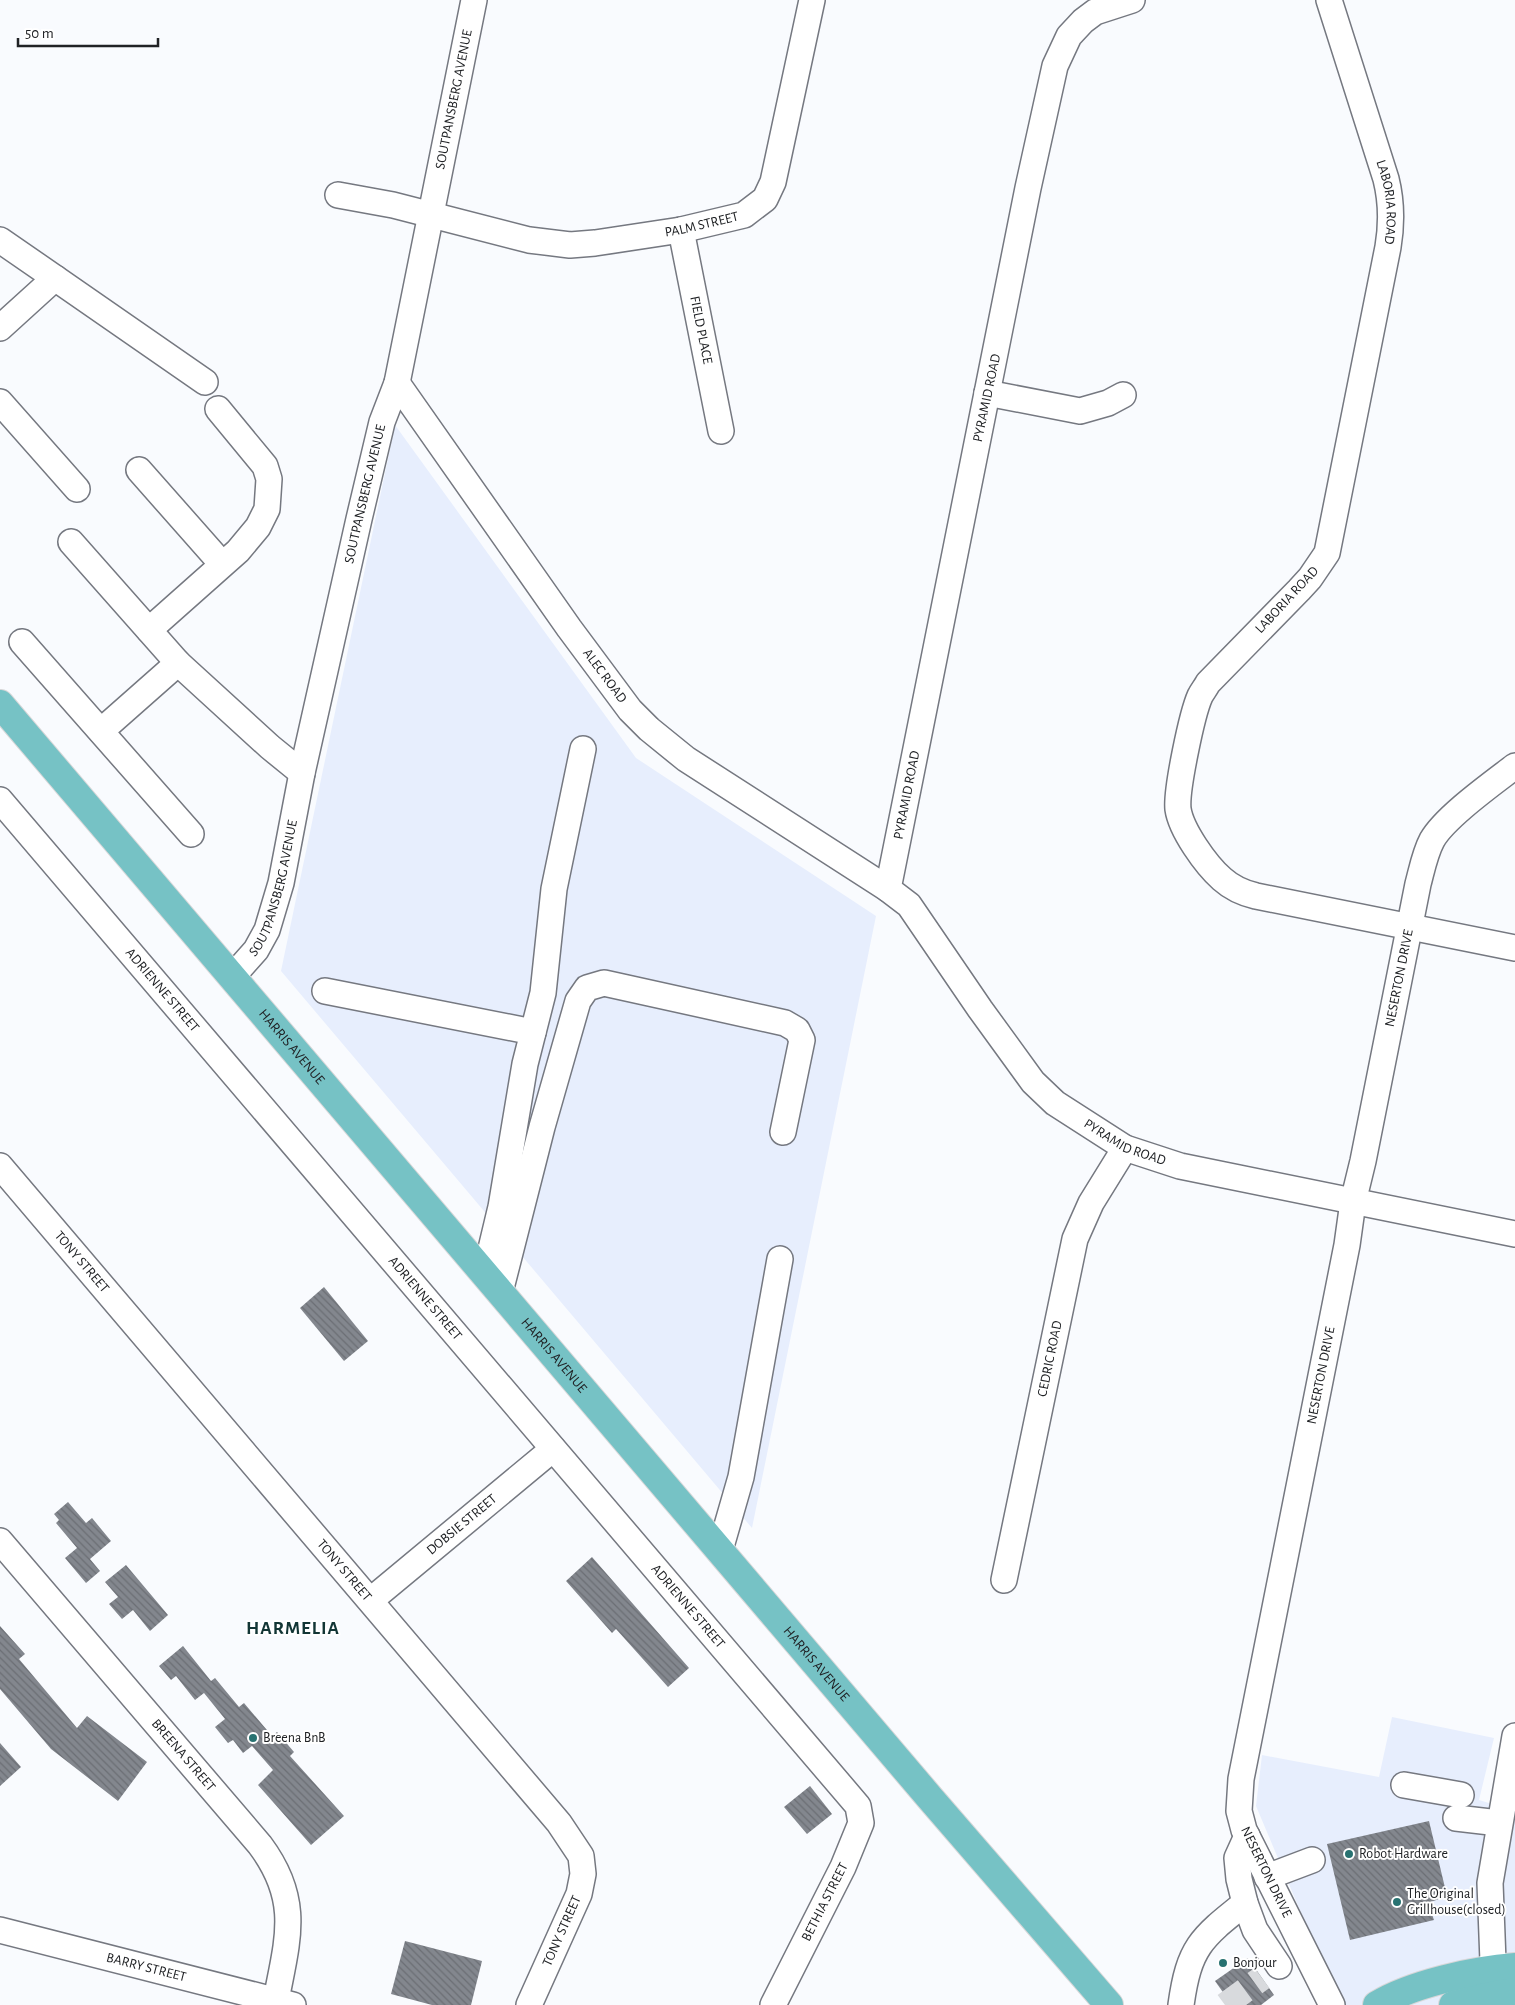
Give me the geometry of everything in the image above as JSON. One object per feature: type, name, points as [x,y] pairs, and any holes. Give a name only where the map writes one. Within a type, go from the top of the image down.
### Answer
[{"type":"main road","name":"HARRIS AVENUE","points":[[0,704],[936,1806],[1109,2005]]},
{"type":"main road","points":[[1377,2005],[1390,1997],[1474,1972],[1502,1986]]},
{"type":"main road","points":[[1453,2005],[1502,1986]]},
{"type":"street","name":"SOUTPANSBERG AVENUE","points":[[232,978],[256,950],[266,930],[281,883],[302,773],[382,422],[397,383],[474,0]]},
{"type":"street","name":"PALM STREET","points":[[338,195],[393,205],[529,240],[570,245],[594,244],[681,230],[744,215],[760,204],[770,191],[812,0]]},
{"type":"street","name":"PYRAMID ROAD","points":[[1132,0],[1095,12],[1083,21],[1069,36],[1055,66],[1041,126],[888,889],[909,905],[980,1009],[1033,1082],[1055,1102],[1125,1148],[1180,1166],[1264,1181],[1352,1202],[1374,1204],[1515,1234]]},
{"type":"street","name":"LABORIA ROAD","points":[[1329,0],[1386,179],[1392,206],[1392,223],[1388,248],[1327,553],[1310,578],[1208,683],[1200,696],[1190,733],[1178,793],[1178,808],[1182,822],[1205,859],[1221,879],[1240,892],[1515,948]]},
{"type":"street","name":"FIELD PLACE","points":[[681,230],[721,431]]},
{"type":"street","points":[[0,240],[205,382]]},
{"type":"street","points":[[0,328],[55,278]]},
{"type":"street","name":"ALEC ROAD","points":[[397,383],[570,628],[630,710],[648,729],[686,759],[888,889]]},
{"type":"street","points":[[987,393],[1080,411],[1108,403],[1123,395]]},
{"type":"street","points":[[0,402],[77,489]]},
{"type":"street","points":[[148,630],[244,544],[264,518],[270,479],[265,466],[218,409]]},
{"type":"street","points":[[139,470],[222,564]]},
{"type":"street","points":[[71,542],[178,663],[270,747],[302,773]]},
{"type":"street","points":[[22,642],[102,731],[190,834]]},
{"type":"street","points":[[102,731],[178,663]]},
{"type":"street","points":[[493,1283],[501,1206],[524,1073],[543,993],[554,889],[583,749]]},
{"type":"street","name":"NESERTON DRIVE","points":[[1332,2005],[1247,1836],[1239,1811],[1241,1778],[1248,1734],[1347,1246],[1352,1202],[1363,1161],[1425,858],[1434,837],[1446,823],[1515,766]]},
{"type":"street","name":"ADRIENNE STREET","points":[[0,800],[851,1798]]},
{"type":"street","points":[[493,1283],[542,1127],[575,1010],[578,1001],[588,988],[604,983],[785,1023],[797,1030],[802,1040],[784,1132]]},
{"type":"street","points":[[325,991],[533,1032]]},
{"type":"street","name":"CEDRIC ROAD","points":[[1004,1580],[1075,1239],[1091,1203],[1125,1148]]},
{"type":"street","name":"TONY STREET","points":[[0,1166],[371,1600],[558,1823],[581,1856],[583,1874],[579,1894],[529,2005]]},
{"type":"street","points":[[720,1550],[742,1477],[780,1259]]},
{"type":"street","name":"DOBSIE STREET","points":[[371,1600],[553,1449]]},
{"type":"street","name":"BREENA STREET","points":[[0,1541],[269,1857],[281,1880],[288,1910],[285,2003]]},
{"type":"street","points":[[1502,1986],[1490,1882],[1499,1824],[1510,1796],[1515,1736]]},
{"type":"street","points":[[1404,1785],[1499,1824]]},
{"type":"street","name":"BETHIA STREET","points":[[780,2002],[859,1829],[861,1819],[859,1810],[851,1798]]},
{"type":"street","points":[[1247,1836],[1238,1858],[1238,1879],[1270,1972],[1304,1948]]},
{"type":"street","points":[[1267,1877],[1312,1860]]},
{"type":"street","points":[[1181,2005],[1186,1976],[1196,1948],[1213,1929],[1245,1903]]},
{"type":"street","name":"BARRY STREET","points":[[0,1930],[285,2003]]},
{"type":"shaded area","points":[[395,425],[636,758],[876,916],[752,1528],[281,971]]},
{"type":"shaded area","points":[[1392,1717],[1494,1738],[1479,1800],[1515,1811],[1515,2005],[1340,2005],[1256,1806],[1262,1755],[1379,1777]]},
{"type":"building","points":[[324,1287],[368,1341],[344,1361],[300,1308]]},
{"type":"building","points":[[68,1502],[86,1523],[92,1518],[111,1541],[90,1559],[100,1571],[86,1583],[65,1558],[77,1548],[56,1523],[59,1520],[54,1514]]},
{"type":"building","points":[[592,1557],[689,1668],[668,1687],[616,1629],[612,1633],[566,1581]]},
{"type":"building","points":[[126,1565],[168,1615],[150,1631],[133,1610],[122,1619],[109,1604],[118,1597],[105,1582]]},
{"type":"building","points":[[0,1626],[25,1654],[19,1659],[77,1728],[87,1716],[147,1762],[118,1801],[51,1749],[0,1689]]},
{"type":"building","points":[[183,1646],[211,1681],[215,1678],[239,1707],[244,1703],[272,1736],[277,1732],[294,1752],[290,1756],[344,1816],[311,1845],[258,1785],[273,1770],[252,1746],[243,1753],[233,1740],[228,1743],[215,1727],[225,1719],[204,1693],[195,1700],[176,1676],[171,1680],[159,1666]]},
{"type":"building","points":[[0,1743],[21,1767],[0,1786]]},
{"type":"building","points":[[810,1786],[832,1814],[807,1834],[784,1807]]},
{"type":"building","points":[[1429,1821],[1447,1896],[1428,1903],[1434,1920],[1350,1940],[1327,1844]]},
{"type":"building","points":[[405,1941],[482,1961],[471,2005],[432,2005],[391,1994]]},
{"type":"building","points":[[1248,1958],[1274,1995],[1261,2005],[1232,2005],[1215,1981]]},
{"type":"tunnel","points":[[1225,2005],[1262,1978]]},
{"type":"place","name":"Breena BnB","points":[[253,1738]]},
{"type":"place","name":"Robot Hardware","points":[[1349,1854]]},
{"type":"place","name":"The Original Grillhouse(closed)","points":[[1397,1902]]},
{"type":"place","name":"Bonjour","points":[[1223,1963]]},
{"type":"district","name":"HARMELIA","points":[[293,1628]]}]
